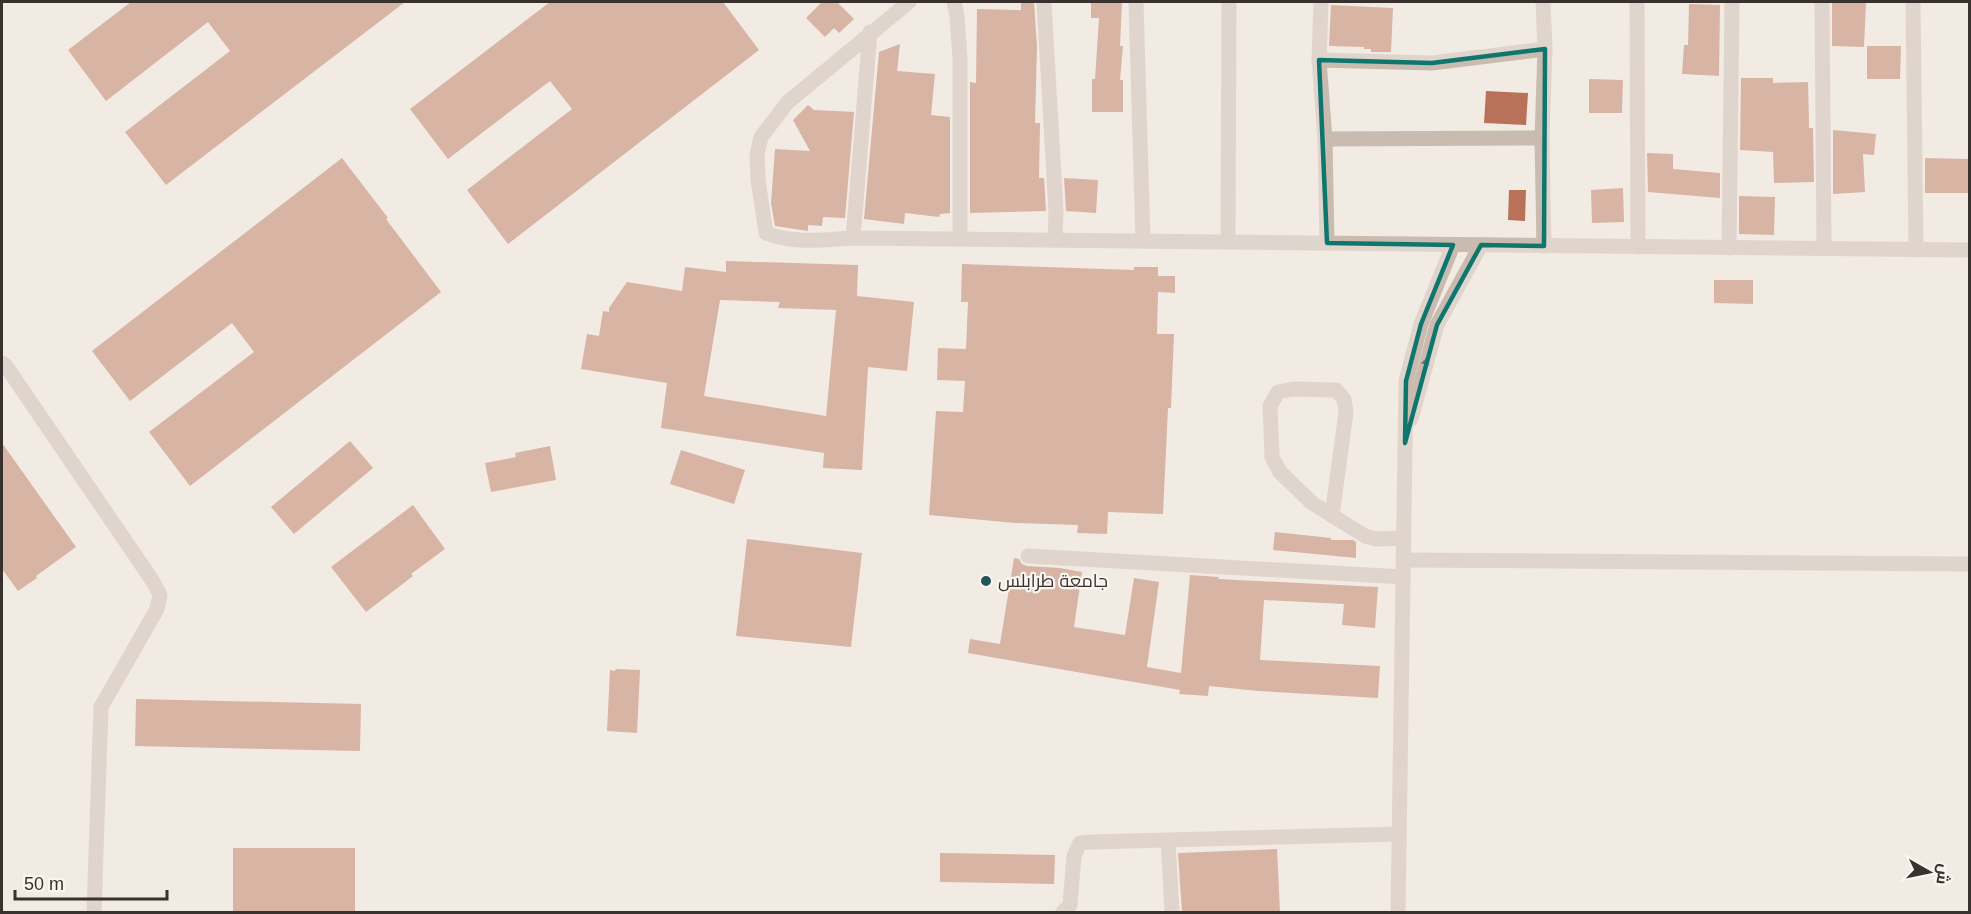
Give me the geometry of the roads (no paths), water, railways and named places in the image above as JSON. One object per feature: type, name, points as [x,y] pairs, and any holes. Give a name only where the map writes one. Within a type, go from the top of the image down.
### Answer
[{"type":"street","points":[[909,2],[788,102],[761,137],[758,180],[766,233],[780,238],[804,241],[853,238],[1970,250]]},
{"type":"street","points":[[954,2],[960,59],[960,239]]},
{"type":"street","points":[[1044,2],[1056,211],[1055,240]]},
{"type":"street","points":[[1136,2],[1143,241]]},
{"type":"street","points":[[1228,242],[1230,2]]},
{"type":"street","points":[[1322,2],[1319,60],[1325,139],[1327,243]]},
{"type":"street","points":[[1543,2],[1545,49],[1542,138],[1544,246]]},
{"type":"street","points":[[1637,2],[1638,247]]},
{"type":"street","points":[[1729,248],[1732,2]]},
{"type":"street","points":[[1822,2],[1824,249]]},
{"type":"street","points":[[1914,2],[1916,250]]},
{"type":"street","points":[[853,238],[870,32]]},
{"type":"street","points":[[1319,60],[1431,63],[1545,49]]},
{"type":"street","points":[[1325,139],[1542,138]]},
{"type":"street","points":[[1398,912],[1406,381],[1421,324],[1453,245]]},
{"type":"street","points":[[1405,443],[1437,325],[1481,245]]},
{"type":"street","points":[[2,363],[152,580],[160,595],[157,609],[101,707],[94,912]]},
{"type":"street","points":[[1332,516],[1346,412],[1344,399],[1336,390],[1293,388],[1278,393],[1270,406],[1272,457],[1280,472],[1312,503],[1332,516],[1365,536],[1376,539],[1404,538]]},
{"type":"street","points":[[1028,556],[1403,577]]},
{"type":"street","points":[[1403,560],[1970,564]]},
{"type":"street","points":[[1063,912],[1070,905],[1074,856],[1080,843],[1399,834]]},
{"type":"street","points":[[1168,840],[1172,912]]},
{"type":"place","name":"جامعة طرابلس","points":[[986,581]]}]
